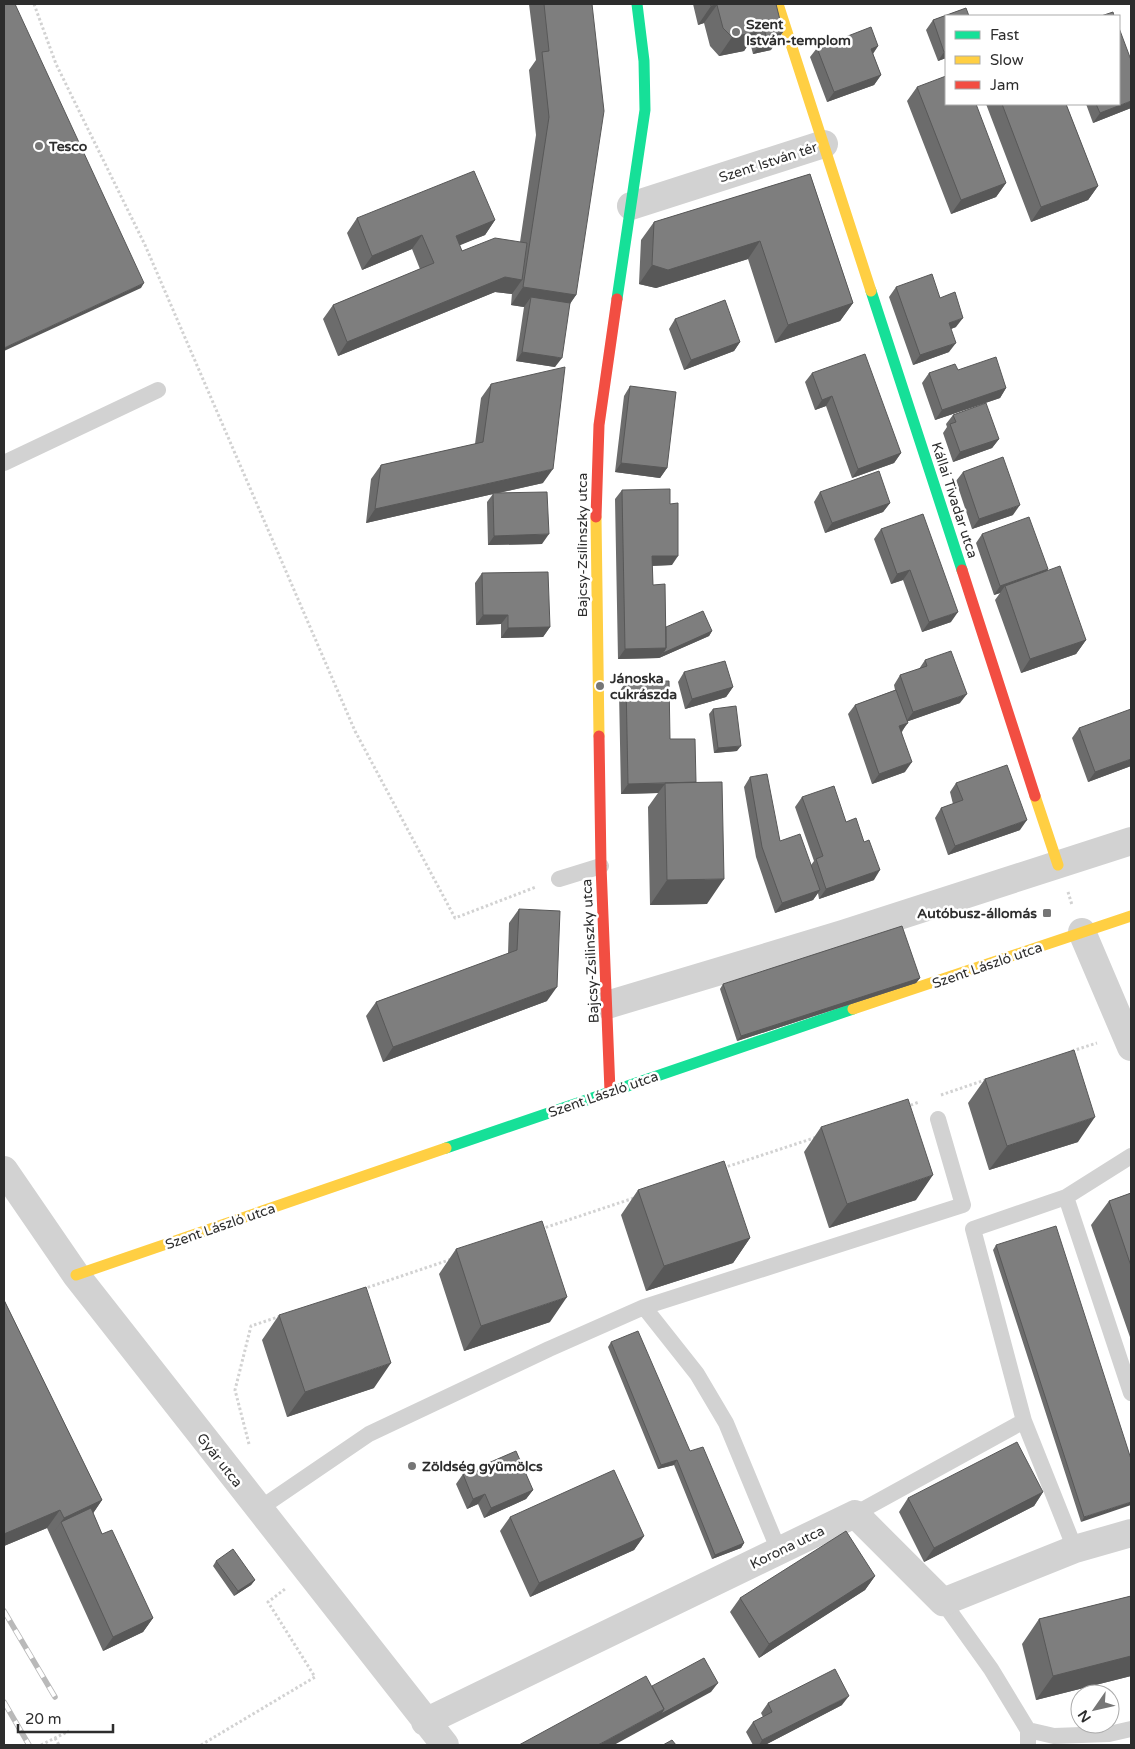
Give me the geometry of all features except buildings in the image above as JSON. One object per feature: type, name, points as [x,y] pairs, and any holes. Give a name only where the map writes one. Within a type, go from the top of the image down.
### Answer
[{"type":"street","name":"Bajcsy-Zsilinszky utca","points":[[610,1091],[601,866],[596,492],[599,426],[645,110],[644,61],[637,4]]},
{"type":"street","name":"Szent István tér","points":[[630,206],[824,144],[778,4]]},
{"type":"street","name":"Kállai Tivadar utca","points":[[824,144],[1058,865]]},
{"type":"street","points":[[608,1005],[843,934],[1131,841]]},
{"type":"street","name":"Szent László utca","points":[[76,1275],[610,1091],[1131,916]]},
{"type":"street","points":[[1082,932],[1128,1040]]},
{"type":"street","name":"Gyár utca","points":[[4,1170],[76,1275],[444,1745]]},
{"type":"street","points":[[855,1514],[943,1602],[1075,1549],[1131,1533]]},
{"type":"street","name":"Korona utca","points":[[425,1722],[855,1514]]},
{"type":"lane","points":[[4,462],[158,390]]},
{"type":"lane","points":[[559,879],[601,866]]},
{"type":"lane","points":[[938,1119],[963,1204],[973,1229],[1024,1421],[1075,1549]]},
{"type":"lane","points":[[973,1229],[1066,1197],[1131,1156]]},
{"type":"lane","points":[[1066,1197],[1131,1393]]},
{"type":"lane","points":[[259,1509],[369,1434],[549,1349],[644,1307],[963,1204]]},
{"type":"lane","points":[[644,1307],[697,1374],[726,1423],[779,1551]]},
{"type":"lane","points":[[855,1514],[1024,1421]]},
{"type":"lane","points":[[943,1602],[991,1669],[1028,1738],[1109,1734],[1131,1730]]},
{"type":"path","points":[[34,4],[56,64],[144,245],[355,730],[455,918],[559,879]]},
{"type":"path","points":[[1058,865],[1082,932]]},
{"type":"path","points":[[1068,1052],[1128,1040]]},
{"type":"path","points":[[937,1096],[993,1078]]},
{"type":"path","points":[[899,1109],[928,1100]]},
{"type":"path","points":[[721,1169],[824,1134]]},
{"type":"path","points":[[533,1232],[636,1197]]},
{"type":"path","points":[[354,1292],[458,1257]]},
{"type":"path","points":[[251,1452],[235,1390],[251,1326],[289,1314]]},
{"type":"path","points":[[201,1745],[314,1677],[268,1602]]},
{"type":"path","points":[[41,1745],[69,1731]]},
{"type":"path","points":[[55,1738],[59,1745]]},
{"type":"railway","points":[[4,1611],[55,1697]]},
{"type":"railway","points":[[4,1702],[29,1745]]},
{"type":"traffic: fast","points":[[617,299],[645,110],[644,61],[637,4]]},
{"type":"traffic: fast","points":[[871,291],[962,570]]},
{"type":"traffic: fast","points":[[446,1148],[853,1009]]},
{"type":"traffic: slow","points":[[778,4],[871,291]]},
{"type":"traffic: slow","points":[[596,517],[599,736]]},
{"type":"traffic: slow","points":[[1035,796],[1058,865]]},
{"type":"traffic: slow","points":[[853,1009],[1131,916]]},
{"type":"traffic: slow","points":[[76,1275],[446,1148]]},
{"type":"traffic: jam","points":[[596,517],[599,425],[617,299]]},
{"type":"traffic: jam","points":[[962,570],[1035,796]]},
{"type":"traffic: jam","points":[[599,736],[601,866],[610,1091]]},
{"type":"place","name":"Szent István-templom","points":[[736,32]]},
{"type":"place","name":"Tesco","points":[[39,146]]},
{"type":"place","name":"Jánoska cukrászda","points":[[600,686]]},
{"type":"place","name":"Autóbusz-állomás","points":[[1047,913]]},
{"type":"place","name":"Zöldség gyümölcs","points":[[412,1466]]}]
